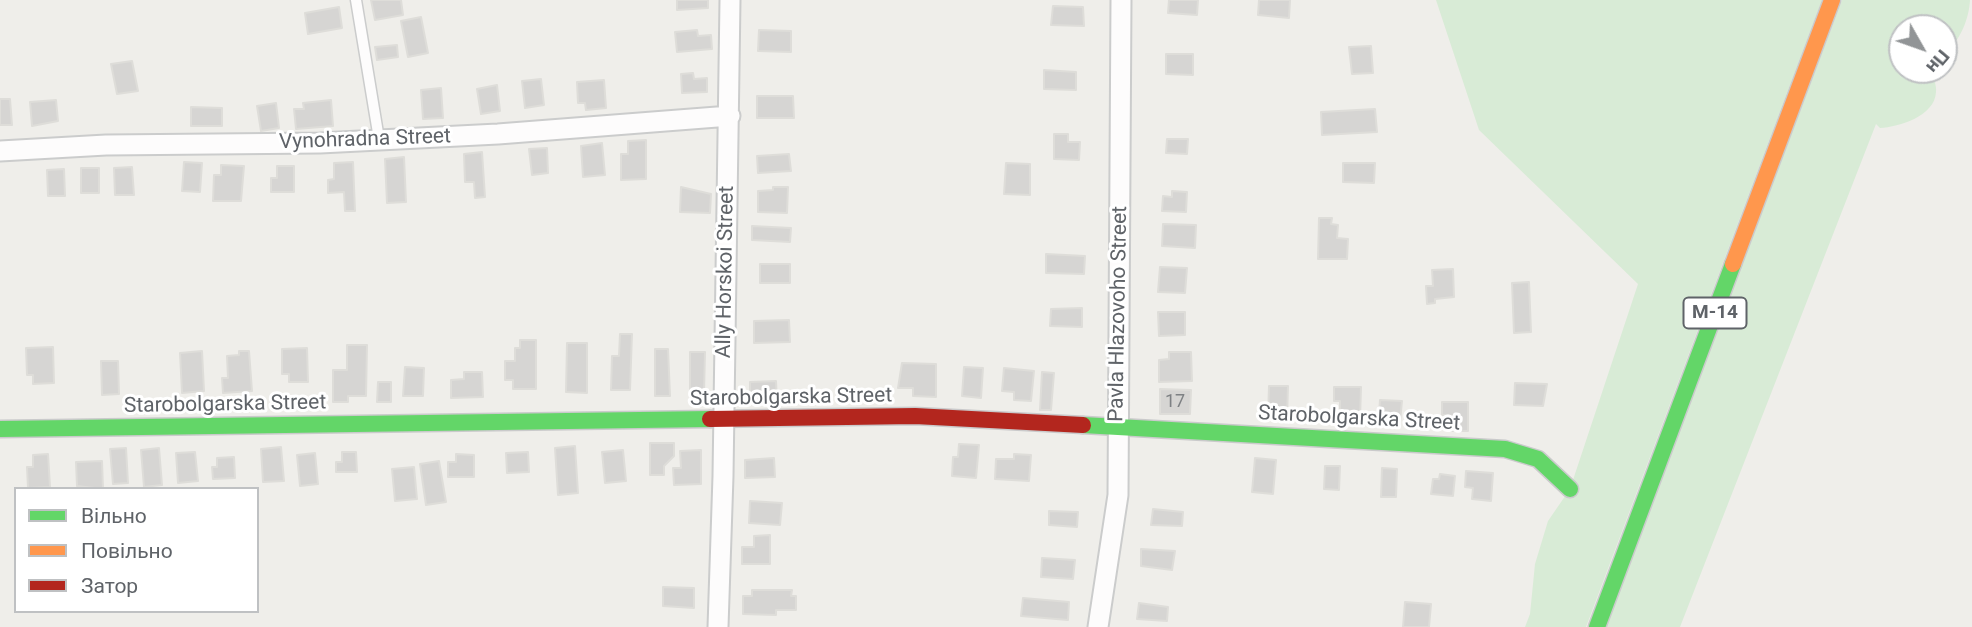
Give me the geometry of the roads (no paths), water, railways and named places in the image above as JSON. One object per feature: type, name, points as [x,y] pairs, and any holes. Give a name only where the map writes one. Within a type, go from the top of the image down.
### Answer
[{"type":"main road","name":"М-14","points":[[1597,627],[1832,0]]},
{"type":"main road","name":"Starobolgarska Street","points":[[0,429],[723,421],[810,415],[915,416],[1505,449],[1538,459],[1570,489]]},
{"type":"street","name":"Ally Horskoi Street","points":[[718,627],[730,116],[730,0]]},
{"type":"street","name":"Pavla Hlazovoho Street","points":[[1098,627],[1118,495],[1122,221],[1121,0]]},
{"type":"street","name":"Vynohradna Street","points":[[0,151],[106,145],[320,143],[498,134],[730,116]]},
{"type":"lane","points":[[356,0],[379,139]]}]
